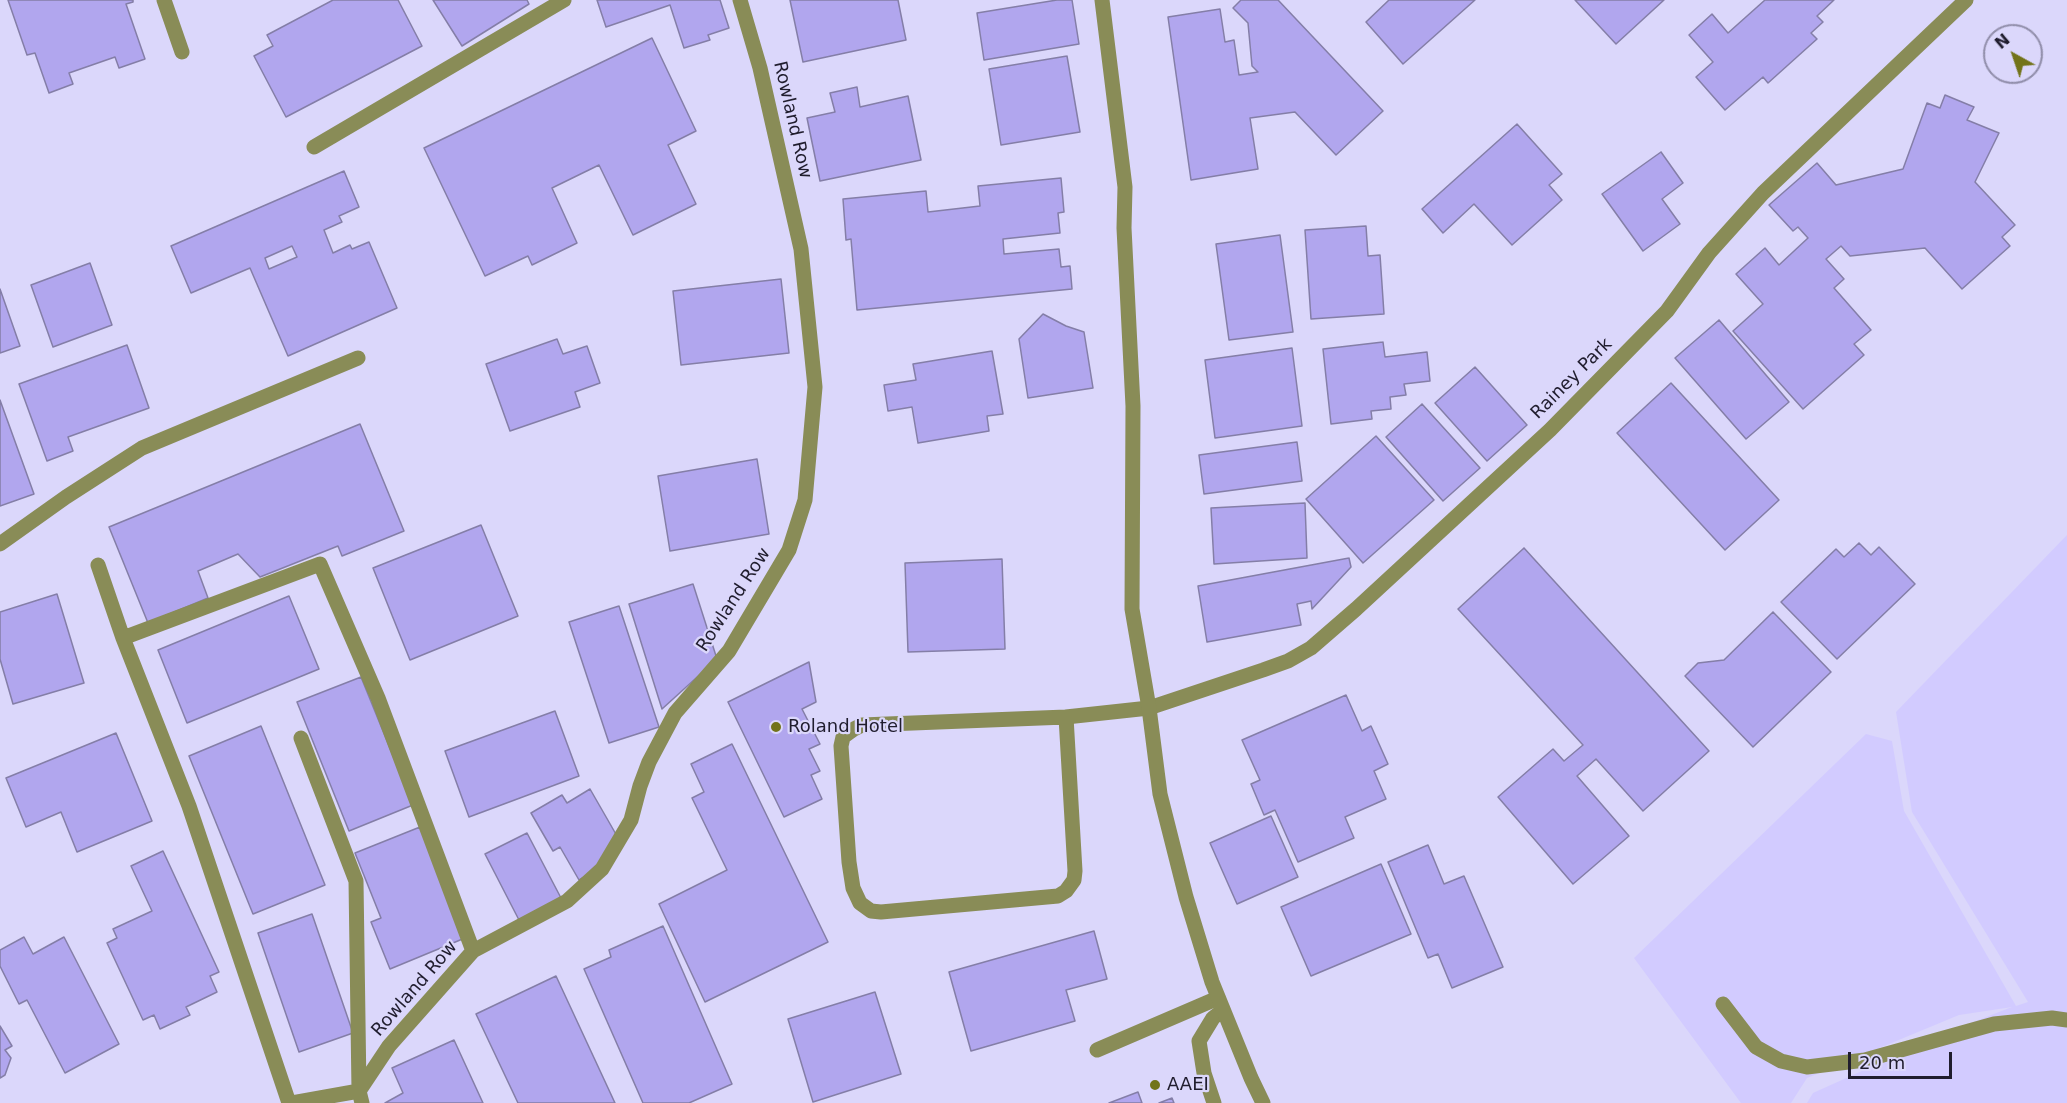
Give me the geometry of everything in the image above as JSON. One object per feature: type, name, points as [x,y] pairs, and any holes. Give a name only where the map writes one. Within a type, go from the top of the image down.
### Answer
[{"type":"street","points":[[164,0],[182,52]]},
{"type":"street","points":[[314,147],[564,0]]},
{"type":"street","name":"Rowland Row","points":[[361,1097],[388,1046],[473,951],[567,901],[602,868],[631,820],[649,762],[675,713],[729,651],[789,550],[805,500],[815,387],[801,249],[760,68],[740,0]]},
{"type":"street","points":[[1102,0],[1125,187],[1124,228],[1133,406],[1132,609],[1149,708],[1160,794],[1186,897],[1221,1004],[1263,1103]]},
{"type":"street","name":"Rainey Park","points":[[1066,717],[1075,871],[1074,880],[1066,891],[1058,896],[881,912],[871,911],[860,903],[853,888],[849,862],[841,746],[843,738],[854,729],[862,725],[1066,717],[1149,708],[1288,660],[1311,648],[1550,429],[1667,310],[1708,253],[1763,193],[1966,0]]},
{"type":"street","points":[[0,544],[66,497],[142,448],[358,357]]},
{"type":"street","points":[[123,638],[320,564],[378,698],[473,951]]},
{"type":"street","points":[[98,565],[123,638],[189,807],[290,1103],[361,1097],[356,882],[301,738]]},
{"type":"street","points":[[1097,1050],[1221,1004]]},
{"type":"street","points":[[1214,1103],[1204,1073],[1199,1041],[1221,1004]]},
{"type":"street","points":[[1723,1004],[1756,1047],[1781,1061],[1807,1067],[1864,1060],[1994,1024],[2052,1018],[2067,1020]]},
{"type":"shaded area","points":[[2067,535],[2067,1103],[1807,1103],[1813,1093],[1955,1029],[2012,1007],[1959,1015],[1807,1078],[1791,1103],[1741,1103],[1634,958],[1866,734],[1892,741],[1904,811],[2016,1006],[2028,1002],[1912,812],[1896,712]]},
{"type":"building","points":[[8,0],[133,0],[126,4],[145,59],[119,68],[115,57],[69,73],[73,84],[49,93],[35,53],[27,55]]},
{"type":"building","points":[[333,0],[398,0],[422,46],[286,117],[254,56],[273,46],[267,35]]},
{"type":"building","points":[[433,0],[527,0],[529,4],[462,46]]},
{"type":"building","points":[[597,0],[720,0],[729,28],[708,35],[710,40],[684,48],[670,5],[606,27]]},
{"type":"building","points":[[790,0],[898,0],[906,40],[803,62]]},
{"type":"building","points":[[1057,0],[1072,0],[1079,44],[984,60],[977,13]]},
{"type":"building","points":[[1241,0],[1278,0],[1383,111],[1336,155],[1295,112],[1250,118],[1258,169],[1191,180],[1168,17],[1220,9],[1225,42],[1234,40],[1239,75],[1258,72],[1252,66],[1248,23],[1233,8]]},
{"type":"building","points":[[1389,0],[1475,0],[1403,64],[1366,22]]},
{"type":"building","points":[[1575,0],[1664,0],[1616,44]]},
{"type":"building","points":[[1765,0],[1834,0],[1817,16],[1823,22],[1811,33],[1817,39],[1768,83],[1763,77],[1725,110],[1696,77],[1713,62],[1689,35],[1712,14],[1728,33]]},
{"type":"building","points":[[652,38],[696,131],[668,145],[696,204],[633,235],[599,165],[552,188],[577,243],[532,265],[528,256],[485,276],[424,148]]},
{"type":"building","points":[[1067,56],[1080,132],[1001,145],[989,69]]},
{"type":"building","points":[[857,87],[860,107],[908,96],[921,160],[820,181],[807,118],[835,112],[830,93]]},
{"type":"building","points":[[1945,95],[1974,107],[1967,120],[1999,133],[1975,182],[2015,225],[2002,237],[2010,246],[1962,289],[1925,248],[1850,256],[1841,246],[1826,259],[1844,279],[1834,288],[1871,330],[1854,344],[1864,355],[1803,409],[1733,331],[1763,304],[1736,274],[1765,248],[1779,265],[1808,238],[1798,227],[1793,231],[1769,205],[1817,163],[1836,185],[1903,169],[1927,103],[1940,108]]},
{"type":"building","points":[[1517,124],[1562,174],[1549,185],[1562,200],[1512,245],[1474,204],[1443,233],[1422,209]]},
{"type":"building","points":[[1661,152],[1683,183],[1662,199],[1680,224],[1643,251],[1602,194]]},
{"type":"building","points":[[344,171],[359,207],[339,216],[342,222],[324,230],[333,253],[350,245],[352,249],[369,242],[397,308],[288,356],[250,268],[191,293],[171,246]],"holes":[[[292,246],[297,257],[269,269],[265,258]]]},
{"type":"building","points":[[1061,178],[1064,212],[1058,213],[1060,233],[1003,239],[1004,254],[1059,249],[1061,267],[1070,266],[1072,289],[857,310],[851,239],[846,240],[843,199],[926,191],[928,212],[980,206],[978,186]]},
{"type":"building","points":[[1366,226],[1368,256],[1380,255],[1384,314],[1311,319],[1305,230]]},
{"type":"building","points":[[1280,235],[1293,332],[1229,340],[1216,244]]},
{"type":"building","points":[[90,263],[112,325],[53,347],[31,285]]},
{"type":"building","points":[[781,279],[789,353],[681,365],[673,291]]},
{"type":"building","points":[[0,289],[20,346],[0,353]]},
{"type":"building","points":[[1043,314],[1084,332],[1093,388],[1028,398],[1019,339]]},
{"type":"building","points":[[1719,320],[1789,402],[1746,439],[1675,358]]},
{"type":"building","points":[[557,339],[563,354],[587,346],[600,383],[575,392],[580,407],[510,431],[486,364]]},
{"type":"building","points":[[1383,342],[1385,357],[1427,352],[1430,381],[1404,384],[1406,395],[1390,397],[1391,409],[1371,411],[1372,419],[1331,424],[1323,349]]},
{"type":"building","points":[[127,345],[149,408],[68,437],[73,451],[47,461],[19,384]]},
{"type":"building","points":[[1292,348],[1302,426],[1215,438],[1205,360]]},
{"type":"building","points":[[992,351],[1003,414],[987,416],[989,431],[918,443],[912,407],[888,411],[884,385],[916,380],[913,364]]},
{"type":"building","points":[[1475,367],[1527,425],[1487,461],[1435,403]]},
{"type":"building","points":[[1671,383],[1779,500],[1725,550],[1617,433]]},
{"type":"building","points":[[0,400],[34,494],[0,506]]},
{"type":"building","points":[[1422,404],[1480,468],[1443,501],[1386,437]]},
{"type":"building","points":[[360,424],[404,531],[342,556],[338,546],[260,577],[238,554],[198,571],[208,598],[148,623],[109,527]]},
{"type":"building","points":[[1376,436],[1434,500],[1363,563],[1306,499]]},
{"type":"building","points":[[1297,442],[1302,481],[1204,494],[1199,455]]},
{"type":"building","points":[[757,459],[769,534],[670,551],[658,476]]},
{"type":"building","points":[[1305,503],[1307,558],[1214,564],[1211,508]]},
{"type":"building","points":[[481,525],[518,616],[410,660],[373,568]]},
{"type":"building","points":[[1859,543],[1871,555],[1879,547],[1915,584],[1837,659],[1781,602],[1836,549],[1844,557]]},
{"type":"building","points":[[1524,548],[1709,751],[1643,811],[1596,759],[1577,776],[1629,836],[1573,884],[1498,797],[1553,749],[1564,761],[1583,745],[1458,609]]},
{"type":"building","points":[[1349,558],[1351,567],[1312,609],[1311,601],[1297,604],[1301,625],[1207,642],[1198,586]]},
{"type":"building","points":[[1002,559],[1005,649],[908,652],[905,563]]},
{"type":"building","points":[[693,584],[717,659],[662,709],[629,604]]},
{"type":"building","points":[[57,594],[84,683],[13,704],[0,659],[0,612]]},
{"type":"building","points":[[289,596],[319,669],[187,723],[158,650]]},
{"type":"building","points":[[619,606],[659,727],[609,743],[569,622]]},
{"type":"building","points":[[1773,612],[1831,672],[1753,747],[1685,676],[1698,663],[1724,660]]},
{"type":"building","name":"Roland Hotel","points":[[809,662],[816,702],[802,709],[820,744],[809,749],[820,771],[811,775],[822,799],[784,817],[728,702]]},
{"type":"building","points":[[361,677],[413,805],[349,831],[297,702]]},
{"type":"building","points":[[1346,695],[1362,731],[1371,726],[1388,764],[1374,771],[1386,799],[1345,817],[1354,838],[1298,862],[1275,810],[1264,815],[1251,784],[1260,780],[1242,740]]},
{"type":"building","points":[[555,711],[579,776],[469,817],[445,751]]},
{"type":"building","points":[[261,726],[325,885],[253,914],[189,756]]},
{"type":"building","points":[[116,733],[152,821],[77,852],[61,812],[26,827],[6,778]]},
{"type":"building","points":[[732,744],[828,942],[705,1002],[659,904],[727,870],[692,798],[704,792],[691,764]]},
{"type":"building","points":[[590,789],[617,836],[594,871],[579,880],[560,847],[553,851],[531,813],[562,795],[567,803]]},
{"type":"building","points":[[1271,816],[1298,877],[1237,904],[1210,843]]},
{"type":"building","points":[[420,827],[465,938],[390,969],[371,922],[381,918],[355,853]]},
{"type":"building","points":[[527,833],[561,898],[519,920],[485,854]]},
{"type":"building","points":[[1428,845],[1444,884],[1464,876],[1503,967],[1452,988],[1438,954],[1428,958],[1388,862]]},
{"type":"building","points":[[163,851],[219,972],[210,976],[217,992],[186,1007],[190,1015],[160,1029],[154,1015],[143,1020],[107,943],[117,938],[113,929],[152,911],[131,866]]},
{"type":"building","points":[[1381,864],[1411,934],[1311,976],[1281,907]]},
{"type":"building","points":[[312,914],[353,1033],[299,1052],[258,933]]},
{"type":"building","points":[[663,926],[732,1084],[689,1103],[643,1103],[584,969],[611,957],[609,950]]},
{"type":"building","points":[[1094,931],[1107,979],[1066,990],[1075,1021],[971,1051],[949,972]]},
{"type":"building","points":[[24,937],[33,954],[64,937],[119,1044],[65,1073],[27,1000],[19,1004],[0,966],[0,950]]},
{"type":"building","points":[[556,976],[615,1103],[518,1103],[476,1014]]},
{"type":"building","points":[[875,992],[901,1074],[813,1102],[788,1019]]},
{"type":"building","points":[[0,1026],[12,1046],[5,1050],[11,1058],[5,1075],[0,1078]]},
{"type":"building","points":[[454,1040],[483,1103],[385,1103],[403,1093],[392,1068]]},
{"type":"building","points":[[1138,1092],[1142,1103],[1109,1103]]},
{"type":"building","points":[[1172,1098],[1174,1103],[1159,1103]]},
{"type":"place","name":"Roland Hotel","points":[[776,727]]},
{"type":"place","name":"AAEI","points":[[1155,1085]]}]
